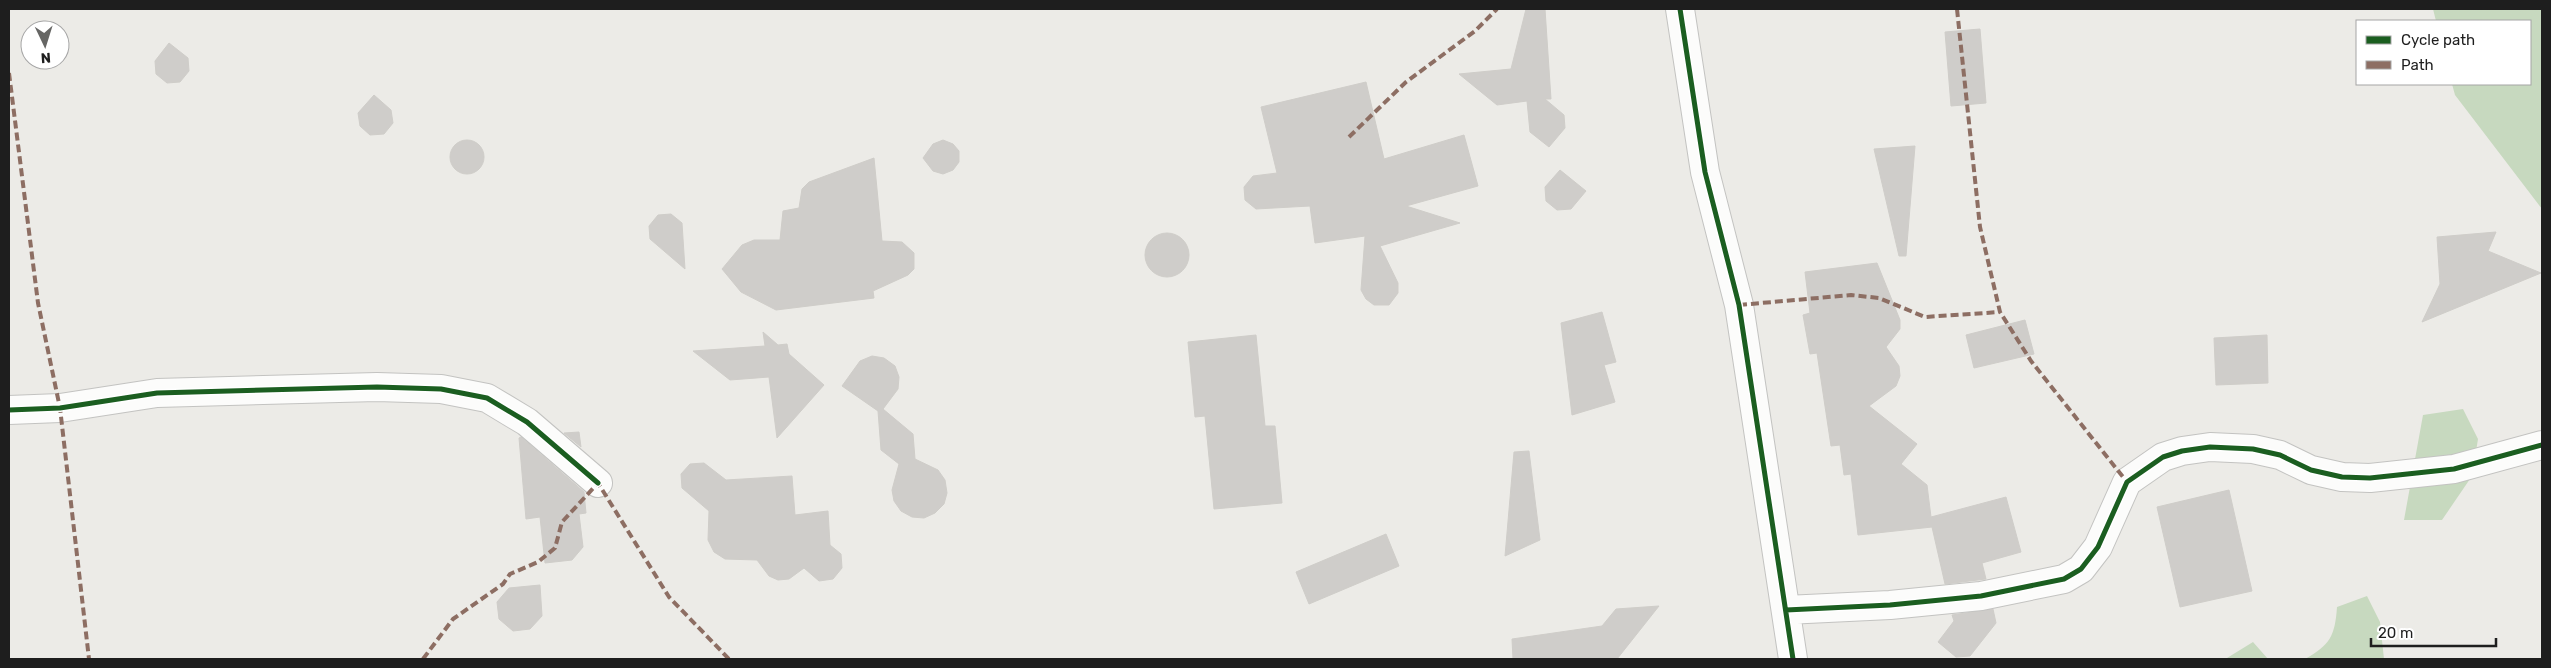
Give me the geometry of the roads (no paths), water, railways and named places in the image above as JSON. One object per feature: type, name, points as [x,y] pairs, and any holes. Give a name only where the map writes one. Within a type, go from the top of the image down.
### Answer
[{"type":"street","points":[[1680,9],[1705,172],[1739,305],[1793,659]]},
{"type":"street","points":[[9,410],[60,408],[157,393],[377,387],[441,388],[487,398],[527,422],[598,483]]},
{"type":"street","points":[[1786,610],[1890,605],[1981,596],[2064,579],[2081,569],[2098,548],[2127,482],[2163,457],[2182,451],[2210,447],[2253,449],[2280,455],[2311,470],[2342,476],[2370,478],[2454,469],[2542,445]]}]
